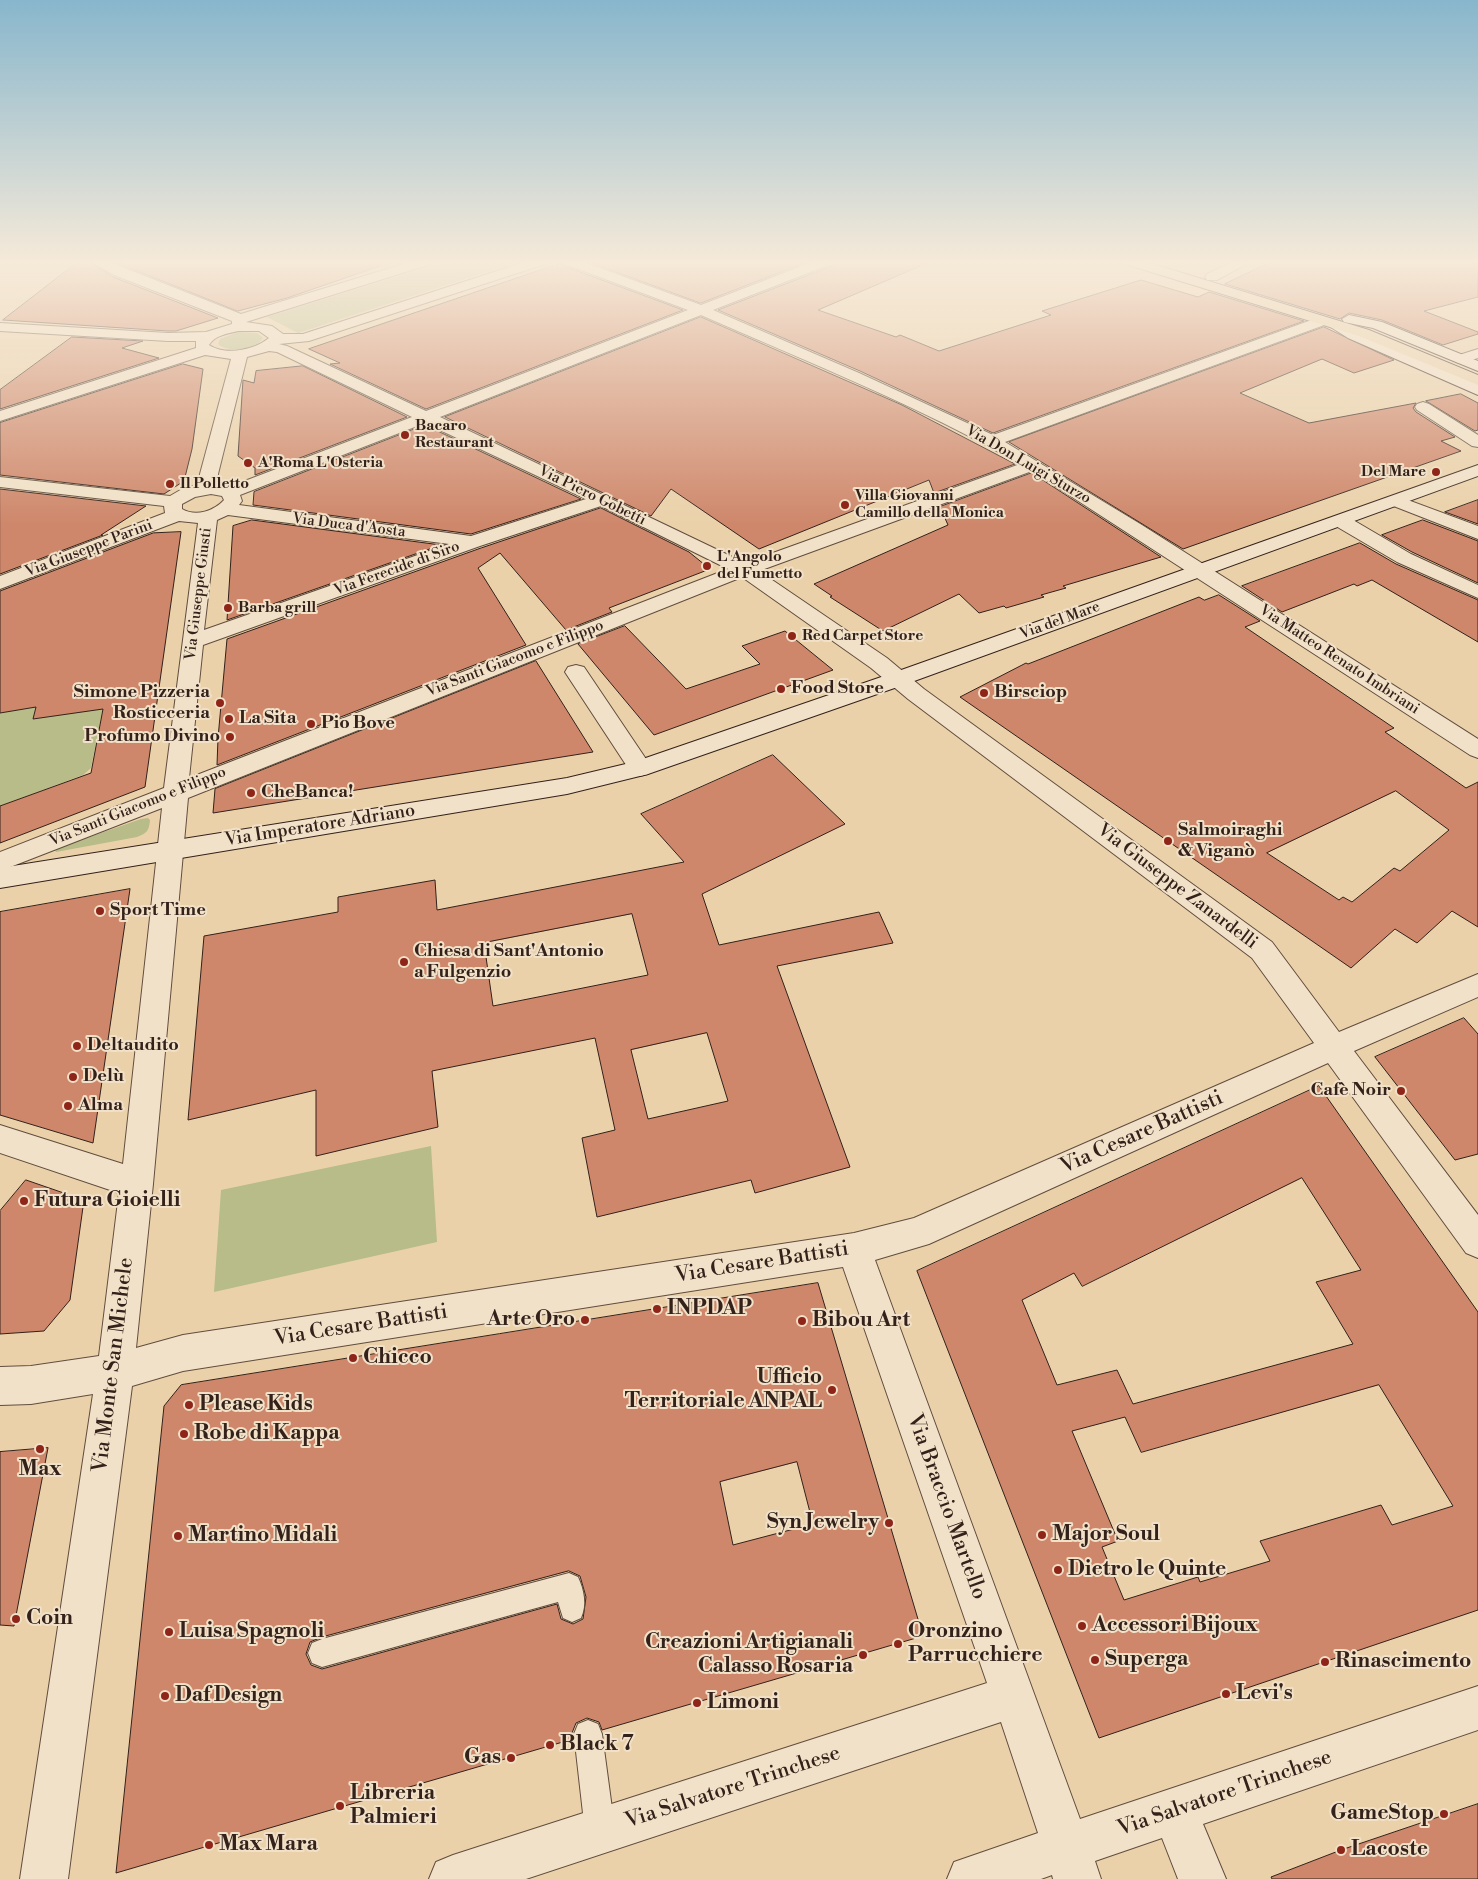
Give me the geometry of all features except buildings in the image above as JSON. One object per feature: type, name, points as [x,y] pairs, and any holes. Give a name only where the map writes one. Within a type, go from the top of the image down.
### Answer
[{"type":"main road","points":[[1402,349],[1478,380]]},
{"type":"main road","points":[[1409,349],[1478,374]]},
{"type":"street","points":[[0,416],[191,349]]},
{"type":"street","points":[[213,349],[219,354],[240,354],[254,349]]},
{"type":"street","name":"Via Piero Gobetti","points":[[282,349],[602,500],[744,570],[898,679]]},
{"type":"street","points":[[221,506],[427,417],[602,349]]},
{"type":"street","name":"Via Don Luigi Sturzo","points":[[791,349],[854,376],[992,441],[1034,465],[1201,571]]},
{"type":"street","points":[[992,441],[1259,349]]},
{"type":"street","points":[[1384,349],[1478,390]]},
{"type":"street","points":[[1436,349],[1478,366]]},
{"type":"street","points":[[1461,359],[1478,353]]},
{"type":"street","points":[[208,489],[209,474],[240,354]]},
{"type":"street","points":[[1423,407],[1478,442]]},
{"type":"street","name":"Via Santi Giacomo e Filippo","points":[[0,862],[744,570],[1034,465]]},
{"type":"street","name":"Via del Mare","points":[[640,768],[898,679],[1397,501],[1478,470]]},
{"type":"street","name":"Via Duca d'Aosta","points":[[0,482],[176,508],[191,518],[221,506],[473,542]]},
{"type":"street","name":"Via Duca d'Aosta","points":[[176,508],[188,493],[208,489],[224,490],[221,506]]},
{"type":"street","name":"Via Ferecide di Siro","points":[[193,641],[473,542],[602,500]]},
{"type":"street","points":[[1397,501],[1460,525],[1478,534]]},
{"type":"street","name":"Via Giuseppe Giusti","points":[[170,850],[193,641],[221,506]]},
{"type":"street","name":"Via Giuseppe Parini","points":[[0,582],[176,508]]},
{"type":"street","points":[[1341,521],[1404,558],[1478,592]]},
{"type":"street","name":"Via Matteo Renato Imbriani","points":[[1201,571],[1478,750]]},
{"type":"street","points":[[576,672],[640,768]]},
{"type":"street","name":"Via Giuseppe Zanardelli","points":[[898,679],[1262,950],[1478,1242]]},
{"type":"street","name":"Via Imperatore Adriano","points":[[0,878],[567,786],[640,768]]},
{"type":"street","name":"Via Monte San Michele","points":[[44,1879],[114,1372],[137,1184],[170,850]]},
{"type":"street","name":"Via Cesare Battisti","points":[[0,1386],[31,1384],[114,1372],[183,1353],[854,1249],[917,1233],[1334,1047],[1478,985]]},
{"type":"street","points":[[0,1139],[137,1184]]},
{"type":"street","name":"Via Braccio Martello","points":[[854,1249],[1014,1696],[1071,1863]]},
{"type":"street","name":"Via Salvatore Trinchese","points":[[452,1879],[1014,1696]]},
{"type":"street","name":"Via Salvatore Trinchese","points":[[971,1879],[1071,1863],[1174,1811],[1478,1708]]},
{"type":"street","points":[[1174,1811],[1202,1879]]},
{"type":"lane","points":[[322,1653],[569,1586],[572,1610]]},
{"type":"lane","points":[[588,1734],[600,1831]]},
{"type":"green space","points":[[105,698],[91,768],[83,775],[0,806],[0,713],[36,707],[34,719],[59,715],[61,704]]},
{"type":"green space","points":[[148,818],[150,820],[148,829],[137,837],[56,852],[55,849]]},
{"type":"green space","points":[[431,1146],[437,1242],[214,1292],[221,1190]]},
{"type":"place","name":"Bacaro Restaurant","points":[[405,435]]},
{"type":"place","name":"A'Roma L'Osteria","points":[[248,463]]},
{"type":"place","name":"Del Mare","points":[[1436,472]]},
{"type":"place","name":"Il Polletto","points":[[170,484]]},
{"type":"place","name":"Villa Giovanni Camillo della Monica","points":[[845,505]]},
{"type":"place","name":"L'Angolo del Fumetto","points":[[707,566]]},
{"type":"place","name":"Barba grill","points":[[228,608]]},
{"type":"place","name":"Red Carpet Store","points":[[792,636]]},
{"type":"place","name":"Food Store","points":[[781,689]]},
{"type":"place","name":"Birsciop","points":[[984,693]]},
{"type":"place","name":"Simone Pizzeria Rosticceria","points":[[220,703]]},
{"type":"place","name":"La Sita","points":[[229,719]]},
{"type":"place","name":"Pio Bove","points":[[311,724]]},
{"type":"place","name":"Profumo Divino","points":[[230,737]]},
{"type":"place","name":"CheBanca!","points":[[251,793]]},
{"type":"place","name":"Salmoiraghi & Viganò","points":[[1168,841]]},
{"type":"place","name":"Sport Time","points":[[100,911]]},
{"type":"place","name":"Chiesa di Sant'Antonio a Fulgenzio","points":[[404,962]]},
{"type":"place","name":"Deltaudito","points":[[77,1046]]},
{"type":"place","name":"Delù","points":[[73,1077]]},
{"type":"place","name":"Cafè Noir","points":[[1401,1091]]},
{"type":"place","name":"Alma","points":[[68,1106]]},
{"type":"place","name":"Futura Gioielli","points":[[24,1201]]},
{"type":"place","name":"INPDAP","points":[[657,1309]]},
{"type":"place","name":"Arte Oro","points":[[585,1320]]},
{"type":"place","name":"Bibou Art","points":[[802,1321]]},
{"type":"place","name":"Chicco","points":[[353,1358]]},
{"type":"place","name":"Ufficio Territoriale ANPAL","points":[[832,1390]]},
{"type":"place","name":"Please Kids","points":[[189,1405]]},
{"type":"place","name":"Robe di Kappa","points":[[184,1434]]},
{"type":"place","name":"Max","points":[[40,1449]]},
{"type":"place","name":"Syn Jewelry","points":[[889,1523]]},
{"type":"place","name":"Major Soul","points":[[1042,1535]]},
{"type":"place","name":"Martino Midali","points":[[178,1536]]},
{"type":"place","name":"Dietro le Quinte","points":[[1058,1570]]},
{"type":"place","name":"Coin","points":[[16,1619]]},
{"type":"place","name":"Accessori Bijoux","points":[[1082,1626]]},
{"type":"place","name":"Luisa Spagnoli","points":[[169,1632]]},
{"type":"place","name":"Oronzino Parrucchiere","points":[[898,1644]]},
{"type":"place","name":"Creazioni Artigianali Calasso Rosaria","points":[[863,1655]]},
{"type":"place","name":"Superga","points":[[1095,1660]]},
{"type":"place","name":"Rinascimento","points":[[1325,1662]]},
{"type":"place","name":"Levi's","points":[[1226,1694]]},
{"type":"place","name":"Daf Design","points":[[165,1696]]},
{"type":"place","name":"Limoni","points":[[697,1703]]},
{"type":"place","name":"Black 7","points":[[550,1745]]},
{"type":"place","name":"Gas","points":[[511,1758]]},
{"type":"place","name":"Libreria Palmieri","points":[[340,1806]]},
{"type":"place","name":"GameStop","points":[[1444,1814]]},
{"type":"place","name":"Max Mara","points":[[209,1845]]},
{"type":"place","name":"Lacoste","points":[[1341,1850]]}]
